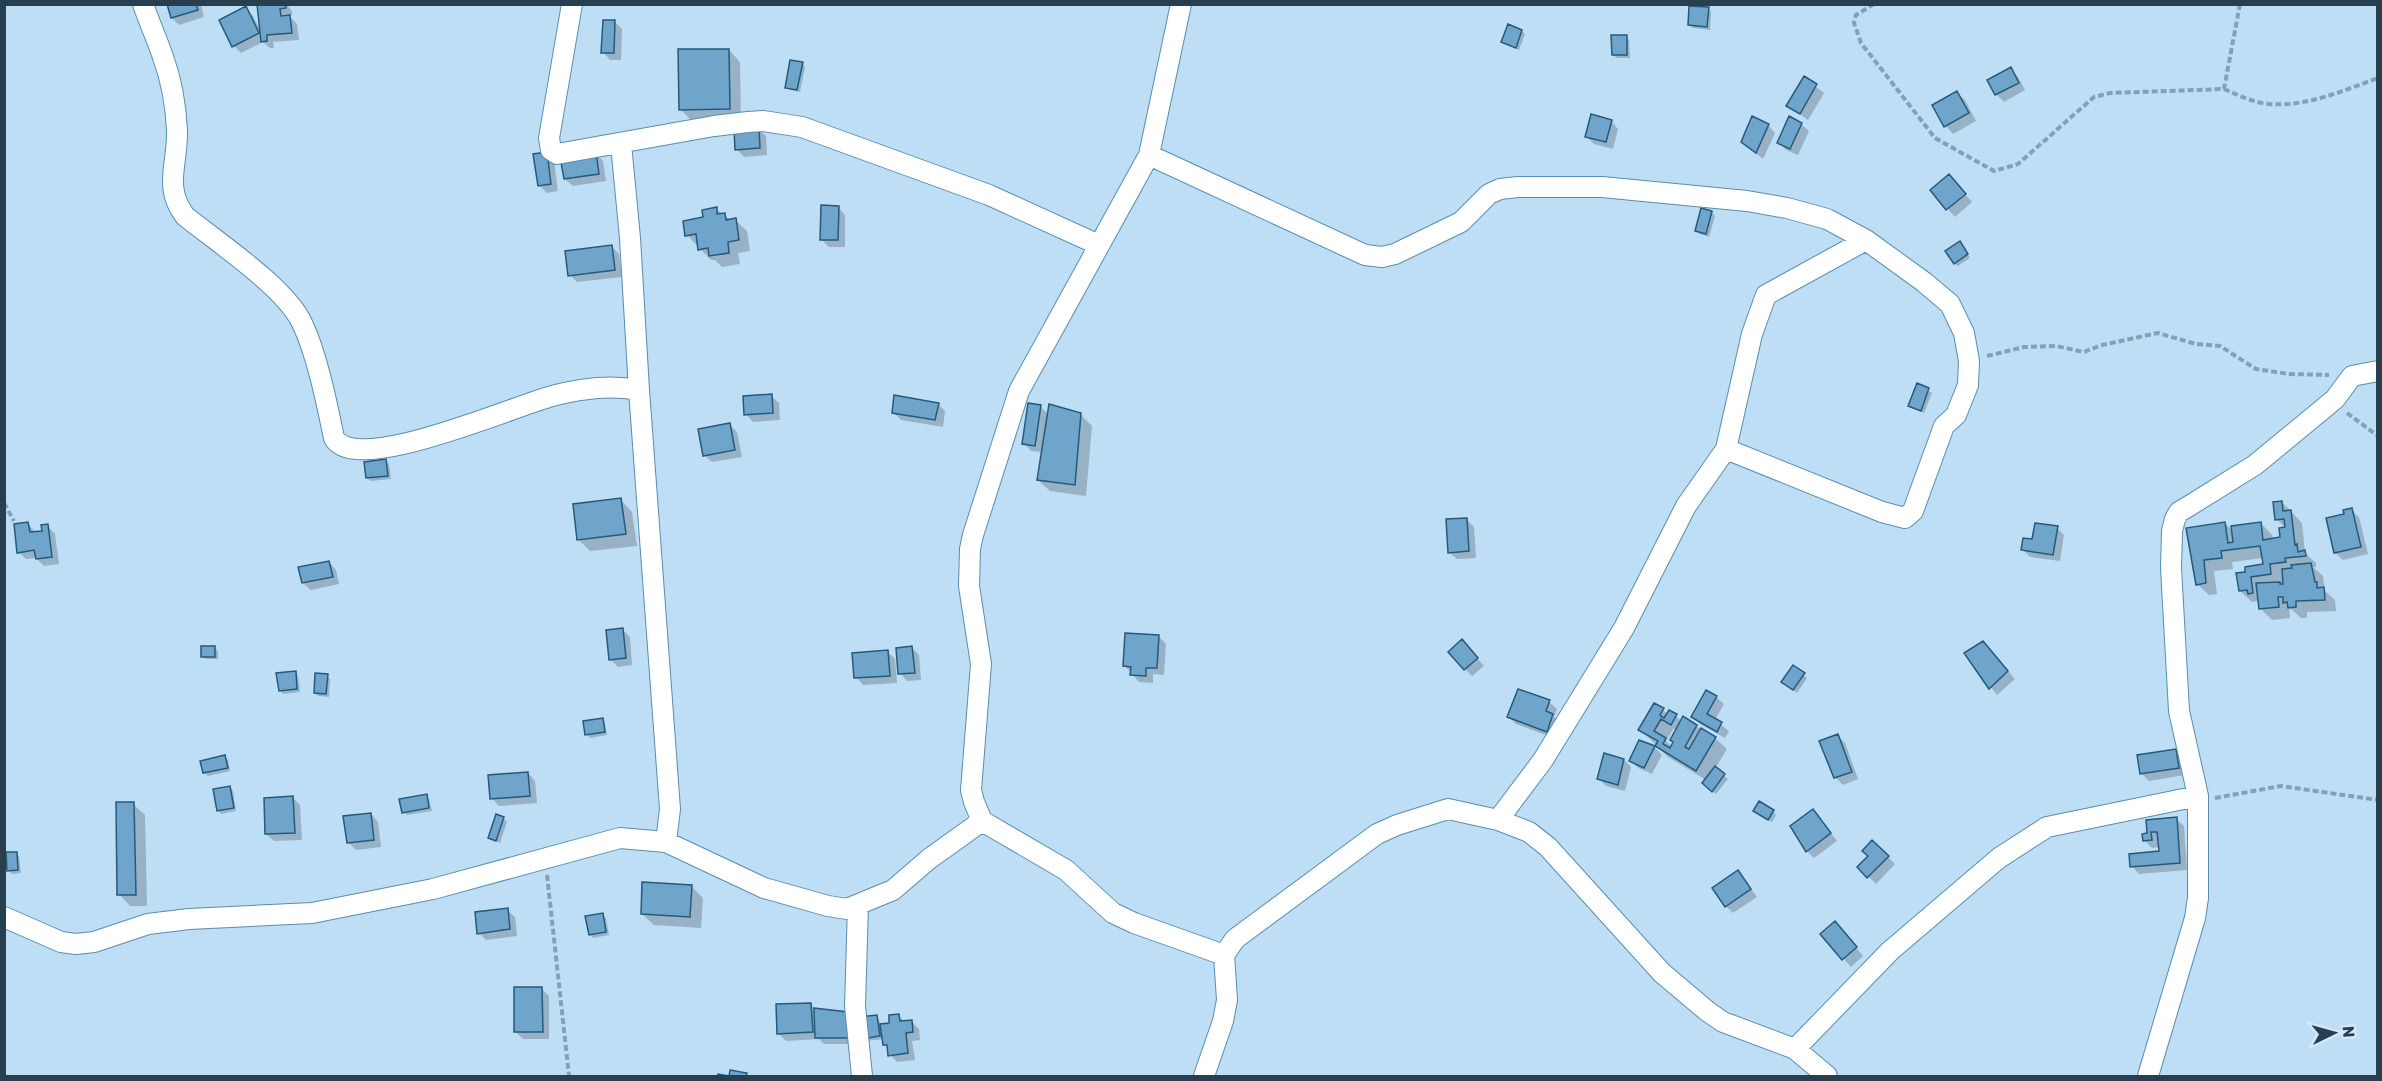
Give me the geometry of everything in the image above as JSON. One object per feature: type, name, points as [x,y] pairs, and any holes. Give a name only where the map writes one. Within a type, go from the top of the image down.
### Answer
[{"type":"street","points":[[143,4],[165,60],[172,97],[177,132],[172,193],[176,204],[184,216],[274,288],[302,323],[318,372],[337,445],[344,448],[364,449],[415,443],[557,395],[614,386],[639,390]]},
{"type":"street","points":[[572,4],[549,138],[551,150],[562,154],[714,126],[748,122],[763,121],[802,127],[989,195],[1100,245]]},
{"type":"street","points":[[1182,4],[1149,155],[1019,392],[970,549],[969,586],[981,664],[971,790],[982,821],[1066,870],[1113,913],[1134,923],[1224,955]]},
{"type":"street","points":[[621,144],[630,238],[670,809],[666,842]]},
{"type":"street","points":[[1149,155],[1365,255],[1395,254],[1461,222],[1489,195],[1500,189],[1602,187],[1747,201],[1786,208],[1827,219],[1866,240],[1950,304],[1964,333],[1969,361],[1968,385],[1956,415],[1944,426],[1913,511],[1905,518],[1882,512],[1726,449]]},
{"type":"street","points":[[1498,820],[1543,760],[1624,628],[1686,506],[1726,449],[1752,334],[1766,295],[1866,240]]},
{"type":"street","points":[[2148,1077],[2195,918],[2198,898],[2198,799],[2185,742],[2177,690],[2171,568],[2172,531],[2175,519],[2179,512],[2255,465],[2334,399],[2352,376],[2378,371]]},
{"type":"street","points":[[1795,1049],[1890,951],[1999,858],[2035,833],[2047,827],[2198,799]]},
{"type":"street","points":[[1204,1077],[1223,1021],[1227,1000],[1224,955],[1242,932],[1377,834],[1397,825],[1448,809],[1498,820],[1528,832],[1548,847],[1662,973],[1707,1011],[1723,1022],[1795,1049],[1827,1077]]},
{"type":"street","points":[[4,917],[61,942],[76,944],[94,942],[158,923],[222,916],[312,913],[433,889],[620,838],[666,842],[764,888],[847,909],[893,890],[929,859],[982,821]]},
{"type":"street","points":[[858,905],[855,994],[857,1040],[862,1077]]},
{"type":"path","points":[[1874,4],[1856,15],[1854,23],[1861,43],[1935,138],[1994,171],[2018,164],[2094,97],[2110,93],[2224,89],[2249,100],[2269,104],[2318,101],[2378,78]]},
{"type":"path","points":[[2224,89],[2240,4]]},
{"type":"path","points":[[1969,361],[2024,347],[2056,346],[2084,352],[2102,345],[2158,333],[2196,344],[2220,346],[2256,369],[2289,374],[2352,376]]},
{"type":"path","points":[[2334,399],[2344,411],[2378,436]]},
{"type":"path","points":[[4,503],[14,521]]},
{"type":"path","points":[[2198,799],[2281,786],[2378,801]]},
{"type":"path","points":[[546,859],[568,1077]]},
{"type":"building","points":[[167,4],[196,4],[198,10],[171,18]]},
{"type":"building","points":[[257,4],[285,4],[286,8],[280,9],[281,16],[290,15],[292,33],[267,35],[267,41],[261,42]]},
{"type":"building","points":[[246,6],[259,33],[232,47],[219,20]]},
{"type":"building","points":[[1689,6],[1709,7],[1707,27],[1688,25]]},
{"type":"building","points":[[603,20],[615,20],[614,53],[601,53]]},
{"type":"building","points":[[1508,24],[1522,30],[1516,48],[1501,42]]},
{"type":"building","points":[[1611,35],[1627,35],[1627,55],[1612,55]]},
{"type":"building","points":[[678,49],[729,49],[730,109],[679,110]]},
{"type":"building","points":[[790,60],[803,62],[797,90],[785,88]]},
{"type":"building","points":[[2011,67],[2019,83],[1995,95],[1987,80]]},
{"type":"building","points":[[1804,76],[1817,84],[1800,114],[1786,106]]},
{"type":"building","points":[[1957,91],[1969,113],[1944,127],[1932,105]]},
{"type":"building","points":[[1591,114],[1612,120],[1606,142],[1585,137]]},
{"type":"building","points":[[1752,116],[1769,124],[1756,153],[1741,142]]},
{"type":"building","points":[[1789,116],[1802,123],[1790,149],[1777,143]]},
{"type":"building","points":[[759,127],[760,148],[735,150],[734,129]]},
{"type":"building","points":[[547,152],[551,184],[538,186],[533,154]]},
{"type":"building","points":[[596,152],[599,174],[564,179],[560,157]]},
{"type":"building","points":[[1949,174],[1966,194],[1946,210],[1930,190]]},
{"type":"building","points":[[821,205],[839,206],[838,240],[820,240]]},
{"type":"building","points":[[717,207],[717,214],[725,213],[726,220],[736,218],[739,240],[728,242],[729,253],[709,256],[708,248],[698,250],[696,234],[685,236],[683,221],[703,217],[702,210]]},
{"type":"building","points":[[1701,208],[1712,211],[1706,234],[1695,231]]},
{"type":"building","points":[[1960,241],[1968,254],[1954,264],[1945,251]]},
{"type":"building","points":[[612,245],[615,270],[568,276],[565,251]]},
{"type":"building","points":[[1917,383],[1929,388],[1921,411],[1908,406]]},
{"type":"building","points":[[772,394],[773,413],[744,415],[743,396]]},
{"type":"building","points":[[894,395],[939,403],[935,420],[892,413]]},
{"type":"building","points":[[1028,403],[1041,405],[1035,446],[1022,444]]},
{"type":"building","points":[[1049,404],[1081,413],[1075,485],[1037,480]]},
{"type":"building","points":[[730,423],[735,450],[703,456],[698,429]]},
{"type":"building","points":[[386,459],[388,476],[366,478],[364,462]]},
{"type":"building","points":[[621,498],[626,534],[577,540],[573,504]]},
{"type":"building","points":[[2282,501],[2283,511],[2291,510],[2295,545],[2297,544],[2298,552],[2305,550],[2306,556],[2285,558],[2286,562],[2270,564],[2271,574],[2251,577],[2253,593],[2248,594],[2247,590],[2239,591],[2236,573],[2245,572],[2245,567],[2263,564],[2260,546],[2221,551],[2222,558],[2204,560],[2206,583],[2196,585],[2186,528],[2225,522],[2228,543],[2233,542],[2231,526],[2261,522],[2263,540],[2280,537],[2279,528],[2285,527],[2284,519],[2275,520],[2273,502]]},
{"type":"building","points":[[2352,508],[2361,547],[2334,553],[2326,518],[2344,514],[2343,510]]},
{"type":"building","points":[[1467,518],[1469,551],[1448,553],[1446,519]]},
{"type":"building","points":[[28,522],[30,532],[42,531],[41,525],[48,524],[52,557],[36,559],[34,550],[17,553],[14,524]]},
{"type":"building","points":[[2035,523],[2058,526],[2053,555],[2021,550],[2023,538],[2032,539]]},
{"type":"building","points":[[329,561],[333,577],[302,583],[298,567]]},
{"type":"building","points":[[2311,563],[2317,588],[2324,587],[2325,600],[2296,601],[2296,607],[2288,608],[2287,602],[2283,603],[2283,597],[2278,597],[2279,607],[2259,609],[2256,583],[2280,582],[2283,584],[2282,569],[2292,568],[2291,565]]},
{"type":"building","points":[[623,628],[626,658],[609,660],[606,630]]},
{"type":"building","points":[[1125,633],[1159,635],[1157,668],[1146,668],[1146,676],[1130,675],[1131,667],[1123,666]]},
{"type":"building","points":[[1462,639],[1478,658],[1464,670],[1448,652]]},
{"type":"building","points":[[1983,641],[2008,671],[1989,689],[1964,653]]},
{"type":"building","points":[[201,646],[215,646],[215,657],[201,657]]},
{"type":"building","points":[[912,646],[915,673],[898,674],[896,648]]},
{"type":"building","points":[[888,650],[890,676],[854,678],[852,653]]},
{"type":"building","points":[[1793,665],[1805,673],[1793,690],[1781,682]]},
{"type":"building","points":[[296,671],[297,689],[279,691],[276,673]]},
{"type":"building","points":[[315,673],[328,674],[326,694],[314,693]]},
{"type":"building","points":[[1518,689],[1550,700],[1546,711],[1553,714],[1547,732],[1507,717]]},
{"type":"building","points":[[1706,690],[1717,696],[1707,714],[1722,722],[1717,732],[1691,717]]},
{"type":"building","points":[[1654,703],[1664,708],[1660,715],[1664,718],[1669,710],[1677,714],[1671,725],[1661,719],[1654,731],[1666,738],[1663,744],[1670,748],[1673,742],[1670,740],[1683,716],[1697,725],[1685,747],[1689,749],[1701,728],[1716,737],[1696,771],[1655,746],[1658,741],[1638,730]]},
{"type":"building","points":[[603,718],[605,732],[585,735],[583,721]]},
{"type":"building","points":[[1838,734],[1852,772],[1834,778],[1819,741]]},
{"type":"building","points":[[1639,740],[1655,746],[1644,768],[1629,761]]},
{"type":"building","points":[[2176,749],[2179,768],[2140,774],[2137,755]]},
{"type":"building","points":[[1604,753],[1624,759],[1618,785],[1597,779]]},
{"type":"building","points":[[225,755],[228,768],[203,773],[200,761]]},
{"type":"building","points":[[1715,766],[1725,774],[1712,792],[1702,783]]},
{"type":"building","points":[[528,772],[530,796],[490,799],[488,775]]},
{"type":"building","points":[[230,786],[234,808],[217,811],[213,789]]},
{"type":"building","points":[[427,794],[429,808],[402,813],[399,799]]},
{"type":"building","points":[[293,796],[295,833],[265,834],[264,798]]},
{"type":"building","points":[[1759,801],[1774,810],[1768,820],[1753,811]]},
{"type":"building","points":[[116,802],[134,802],[136,895],[117,895]]},
{"type":"building","points":[[1813,809],[1831,833],[1806,852],[1790,826]]},
{"type":"building","points":[[371,813],[374,840],[347,843],[343,816]]},
{"type":"building","points":[[496,814],[504,817],[496,841],[488,838]]},
{"type":"building","points":[[2177,817],[2180,863],[2130,867],[2129,854],[2159,851],[2157,832],[2151,832],[2152,840],[2143,841],[2142,834],[2147,833],[2146,820]]},
{"type":"building","points":[[1872,840],[1889,856],[1867,878],[1857,867],[1868,856],[1862,851]]},
{"type":"building","points":[[6,852],[17,852],[18,870],[7,871]]},
{"type":"building","points":[[1738,870],[1751,889],[1725,907],[1712,888]]},
{"type":"building","points":[[642,882],[692,885],[690,917],[641,914]]},
{"type":"building","points":[[508,908],[510,929],[477,934],[475,912]]},
{"type":"building","points":[[603,913],[606,932],[589,935],[585,916]]},
{"type":"building","points":[[1835,921],[1857,947],[1842,960],[1820,934]]},
{"type":"building","points":[[514,987],[542,987],[543,1032],[514,1032]]},
{"type":"building","points":[[811,1003],[813,1032],[777,1034],[776,1004]]},
{"type":"building","points":[[814,1008],[848,1012],[849,1038],[815,1038]]},
{"type":"building","points":[[899,1014],[900,1021],[912,1020],[913,1032],[906,1033],[908,1053],[888,1056],[887,1045],[883,1045],[880,1024],[889,1023],[889,1015]]},
{"type":"building","points":[[877,1015],[880,1036],[862,1039],[859,1017]]},
{"type":"building","points":[[730,1070],[747,1073],[746,1076],[729,1076]]}]
